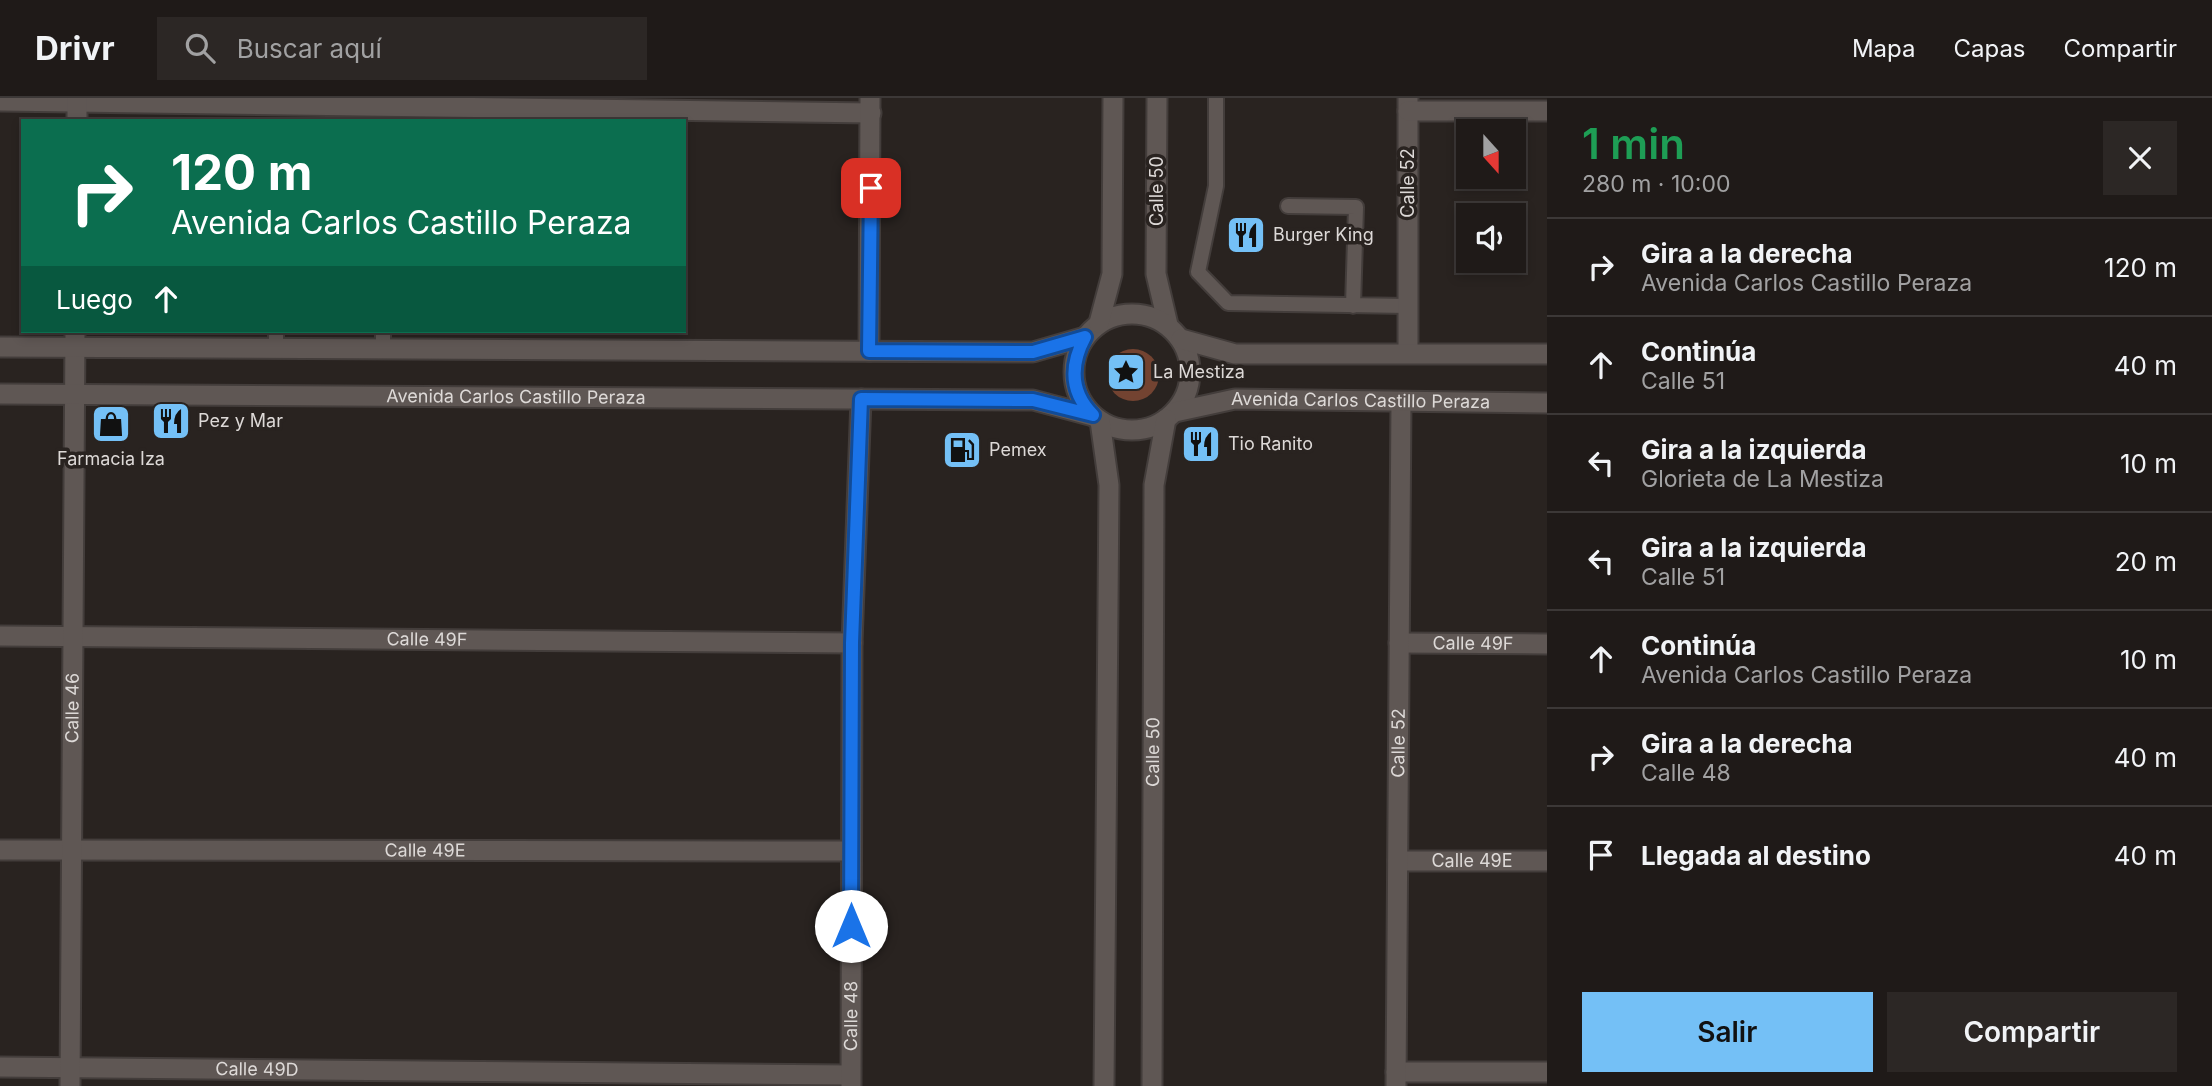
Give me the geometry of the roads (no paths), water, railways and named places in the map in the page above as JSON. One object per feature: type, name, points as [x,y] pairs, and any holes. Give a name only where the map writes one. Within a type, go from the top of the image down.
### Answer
[{"type":"street","points":[[0,347],[75,339],[383,340],[1033,352],[1092,330],[1127,313],[1149,316],[1168,325],[1181,339],[1189,360],[1190,382],[1181,403],[1171,415],[1158,424],[1138,430],[1118,428],[1097,418],[1078,395],[1074,381],[1077,350],[1092,330],[1112,274],[1113,98]]},
{"type":"street","name":"Calle 50","points":[[1157,98],[1156,274],[1168,325]]},
{"type":"street","points":[[0,101],[77,99],[871,106],[869,351]]},
{"type":"street","points":[[77,99],[77,119]]},
{"type":"street","points":[[1408,105],[1547,111]]},
{"type":"street","name":"Calle 52","points":[[1408,105],[1408,352]]},
{"type":"street","name":"Calle 46","points":[[70,1077],[75,339]]},
{"type":"street","points":[[1181,339],[1235,354],[1547,354]]},
{"type":"street","name":"Avenida Carlos Castillo Peraza","points":[[0,394],[1033,400],[1097,418]]},
{"type":"street","name":"Calle 48","points":[[851,1081],[852,643],[861,399]]},
{"type":"street","name":"Avenida Carlos Castillo Peraza","points":[[1171,415],[1234,399],[1547,403]]},
{"type":"street","name":"Calle 52","points":[[1396,1079],[1401,402]]},
{"type":"street","name":"Calle 50","points":[[1152,1086],[1154,485],[1171,415]]},
{"type":"street","points":[[1097,418],[1109,485],[1104,1086]]},
{"type":"street","name":"Calle 49F","points":[[0,636],[852,643]]},
{"type":"street","name":"Calle 49F","points":[[1399,643],[1547,644]]},
{"type":"street","name":"Calle 49E","points":[[0,850],[851,851]]},
{"type":"street","name":"Calle 49E","points":[[1398,861],[1547,861]]},
{"type":"street","name":"Calle 49D","points":[[0,1067],[70,1077],[851,1081]]},
{"type":"street","points":[[1396,1079],[1547,1072]]},
{"type":"lane","points":[[1216,98],[1216,186],[1198,272],[1228,303],[1408,306]]},
{"type":"lane","points":[[1288,206],[1356,207],[1353,306]]},
{"type":"place","name":"Burger King","points":[[1246,235]]},
{"type":"place","name":"La Mestiza","points":[[1126,372]]},
{"type":"place","name":"Pez y Mar","points":[[171,421]]},
{"type":"place","name":"Farmacia Iza","points":[[111,424]]},
{"type":"place","name":"Tio Ranito","points":[[1201,444]]},
{"type":"place","name":"Pemex","points":[[962,450]]}]
